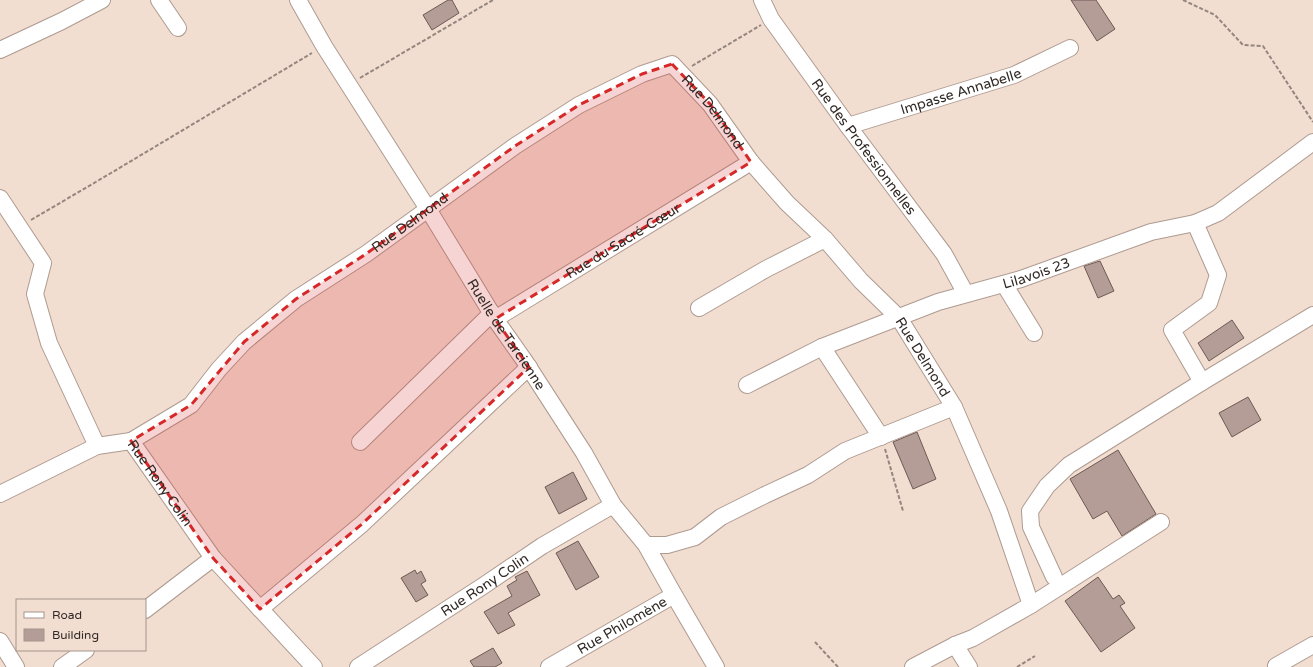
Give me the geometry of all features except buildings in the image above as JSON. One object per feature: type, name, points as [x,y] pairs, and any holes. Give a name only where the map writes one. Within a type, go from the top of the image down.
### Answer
[{"type":"street","points":[[0,50],[62,21],[102,0]]},
{"type":"street","points":[[159,0],[178,28]]},
{"type":"street","name":"Ruelle de Tarcienne","points":[[298,0],[324,46],[494,316],[529,367],[584,453],[613,505],[646,545],[716,667]]},
{"type":"street","name":"Rue des Professionnelles","points":[[762,0],[771,19],[848,126],[944,254],[966,294]]},
{"type":"street","name":"Impasse Annabelle","points":[[848,126],[1014,75],[1070,48]]},
{"type":"street","name":"Rue Delmond","points":[[131,441],[191,405],[219,369],[244,342],[296,299],[366,254],[514,146],[579,105],[642,74],[672,64],[710,104],[751,162],[787,203],[825,239],[861,282],[900,318],[954,407],[999,511],[1031,605]]},
{"type":"street","name":"Lilavois 23","points":[[747,385],[822,348],[938,302],[1021,279],[1151,232],[1195,224],[1218,213],[1313,142]]},
{"type":"street","name":"Rue du Sacré-Cœur","points":[[360,442],[494,316],[751,162]]},
{"type":"street","points":[[0,198],[43,264],[35,294],[49,343],[97,446]]},
{"type":"street","points":[[1195,224],[1218,275],[1209,303],[1172,330],[1202,382]]},
{"type":"street","points":[[699,308],[766,269],[825,239]]},
{"type":"street","points":[[1004,284],[1034,333]]},
{"type":"street","points":[[1054,577],[1031,527],[1030,511],[1047,486],[1070,465],[1313,314]]},
{"type":"street","points":[[822,348],[881,437]]},
{"type":"street","points":[[260,609],[362,524],[529,367]]},
{"type":"street","points":[[646,545],[668,545],[695,537],[721,517],[764,494],[808,475],[845,451],[954,407]]},
{"type":"street","name":"Rue Rony Colin","points":[[0,494],[97,446],[131,441],[213,558],[314,667]]},
{"type":"street","name":"Rue Rony Colin","points":[[358,667],[542,546],[613,505]]},
{"type":"street","points":[[913,667],[955,645],[973,638],[1031,605],[1161,522]]},
{"type":"street","points":[[146,609],[213,558]]},
{"type":"street","name":"Rue Philomène","points":[[549,667],[674,595]]},
{"type":"street","points":[[0,641],[16,667]]},
{"type":"street","points":[[955,645],[969,667]]},
{"type":"street","points":[[1276,666],[1313,645]]},
{"type":"street","points":[[62,667],[85,651]]},
{"type":"path","points":[[349,85],[493,0]]},
{"type":"path","points":[[1183,0],[1215,15],[1243,45],[1263,46],[1313,122]]},
{"type":"path","points":[[681,73],[771,19]]},
{"type":"path","points":[[19,227],[324,46]]},
{"type":"path","points":[[881,437],[904,511]]},
{"type":"path","points":[[815,642],[838,667]]},
{"type":"path","points":[[1017,667],[1035,656]]},
{"type":"highlighted area","points":[[672,64],[710,104],[751,162],[495,319],[529,367],[362,524],[260,609],[213,558],[131,441],[191,405],[244,342],[296,299],[366,254],[515,146],[579,105],[642,74]]}]
